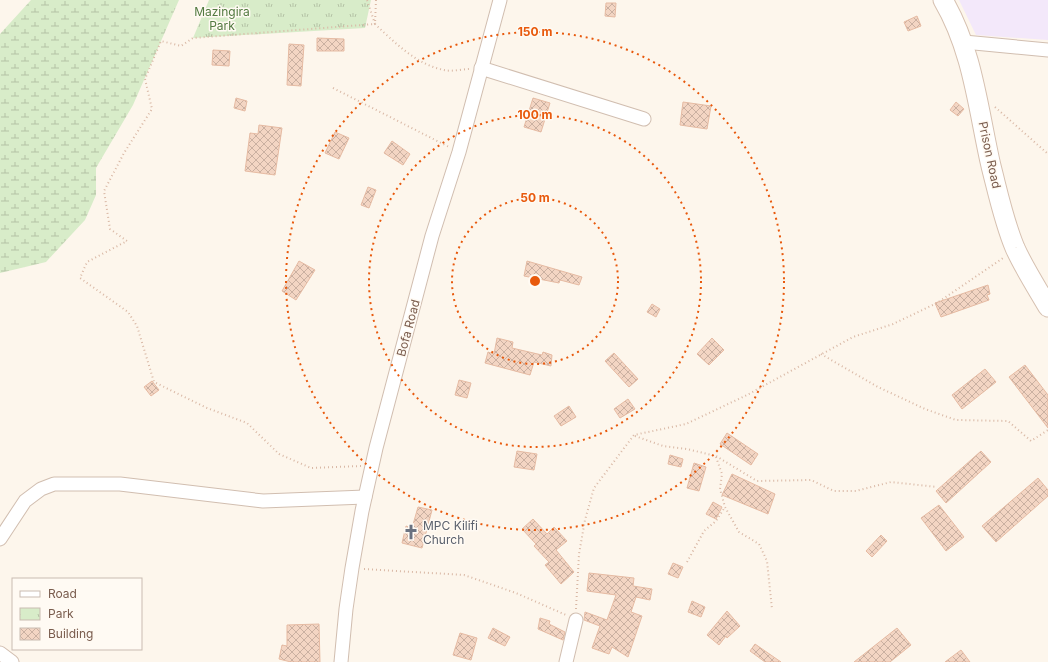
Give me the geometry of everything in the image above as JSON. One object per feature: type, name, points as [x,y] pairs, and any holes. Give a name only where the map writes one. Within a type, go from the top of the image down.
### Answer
[{"type":"street","name":"Bofa Road","points":[[341,662],[352,568],[372,465],[432,236],[459,152],[500,0]]},
{"type":"street","name":"Prison Road","points":[[943,0],[964,42],[977,89],[991,165],[1016,249],[1048,307]]},
{"type":"street","points":[[964,42],[1048,50]]},
{"type":"street","points":[[481,68],[644,119]]},
{"type":"street","points":[[0,539],[25,502],[41,489],[54,484],[120,484],[263,501],[365,497]]},
{"type":"street","points":[[566,662],[576,620]]},
{"type":"street","points":[[0,654],[12,662]]},
{"type":"path","points":[[367,0],[375,24],[394,42],[422,62],[445,70],[481,68]]},
{"type":"path","points":[[375,24],[376,0]]},
{"type":"path","points":[[372,465],[311,468],[279,454],[247,423],[207,408],[154,382],[136,326],[128,312],[80,278],[87,262],[127,241],[110,229],[104,191],[124,153],[152,108],[145,79],[161,41],[180,46],[193,38],[375,24]]},
{"type":"path","points":[[333,88],[459,152]]},
{"type":"path","points":[[977,89],[1012,124],[1048,154]]},
{"type":"path","points":[[352,568],[464,575],[516,593],[576,620],[576,590],[580,554],[585,520],[594,488],[634,436],[686,424],[747,395],[852,337],[893,324],[937,303],[1016,249]]},
{"type":"path","points":[[821,354],[878,387],[956,420],[1008,421],[1031,441],[1048,430]]},
{"type":"path","points":[[634,436],[664,446],[687,449],[716,456],[757,481],[811,480],[834,491],[856,492],[891,482],[937,487]]},
{"type":"path","points":[[716,456],[722,474],[720,489],[725,507],[739,532],[759,544],[767,561],[772,609]]},
{"type":"path","points":[[687,562],[704,531],[716,521],[725,507]]},
{"type":"shaded area","points":[[959,0],[1048,0],[1048,40],[976,35]]},
{"type":"green space","points":[[31,0],[179,0],[133,105],[96,168],[96,195],[85,220],[46,262],[0,273],[0,34]]},
{"type":"green space","name":"Mazingira Park","points":[[209,0],[371,0],[365,28],[193,38]]},
{"type":"building","points":[[606,3],[616,3],[615,17],[605,16]]},
{"type":"building","points":[[917,16],[921,26],[908,31],[904,22]]},
{"type":"building","points":[[317,38],[344,39],[344,51],[317,51]]},
{"type":"building","points":[[289,44],[304,45],[301,86],[287,85]]},
{"type":"building","points":[[213,50],[230,51],[229,66],[212,65]]},
{"type":"building","points":[[236,98],[247,101],[245,111],[234,108]]},
{"type":"building","points":[[533,98],[550,103],[541,132],[524,127]]},
{"type":"building","points":[[683,102],[711,106],[707,129],[680,125]]},
{"type":"building","points":[[956,102],[964,109],[958,116],[950,110]]},
{"type":"building","points":[[259,125],[282,128],[275,175],[245,171],[250,133],[258,134]]},
{"type":"building","points":[[335,132],[349,138],[339,159],[325,153]]},
{"type":"building","points":[[392,141],[410,154],[403,165],[384,153]]},
{"type":"building","points":[[368,187],[376,190],[369,208],[361,205]]},
{"type":"building","points":[[299,261],[315,270],[296,300],[282,291]]},
{"type":"building","points":[[527,261],[582,277],[579,285],[560,280],[559,283],[524,276]]},
{"type":"building","points":[[988,285],[990,294],[987,295],[989,300],[941,317],[935,303]]},
{"type":"building","points":[[652,304],[660,309],[656,317],[647,312]]},
{"type":"building","points":[[497,338],[513,342],[512,348],[542,355],[543,352],[552,355],[551,366],[534,362],[530,375],[485,363],[488,352],[494,354]]},
{"type":"building","points":[[712,338],[724,350],[709,365],[697,354]]},
{"type":"building","points":[[614,353],[638,379],[629,387],[605,361]]},
{"type":"building","points":[[1025,365],[1048,395],[1048,428],[1009,377]]},
{"type":"building","points":[[985,369],[996,382],[962,409],[952,395]]},
{"type":"building","points":[[459,380],[471,383],[467,398],[455,395]]},
{"type":"building","points":[[152,381],[159,390],[151,396],[144,387]]},
{"type":"building","points":[[628,399],[635,409],[620,418],[614,409]]},
{"type":"building","points":[[569,406],[576,417],[561,426],[554,416]]},
{"type":"building","points":[[727,433],[758,454],[751,465],[720,444]]},
{"type":"building","points":[[517,451],[537,454],[534,470],[514,467]]},
{"type":"building","points":[[981,451],[991,462],[946,503],[936,491]]},
{"type":"building","points":[[670,455],[683,459],[681,467],[668,464]]},
{"type":"building","points":[[694,463],[706,467],[699,491],[687,488]]},
{"type":"building","points":[[732,474],[775,494],[768,514],[722,495]]},
{"type":"building","points":[[1038,478],[1048,490],[1048,496],[996,542],[982,526]]},
{"type":"building","points":[[713,502],[722,507],[716,519],[706,514]]},
{"type":"building","points":[[939,505],[964,537],[946,551],[921,518]]},
{"type":"building","points":[[418,507],[432,510],[422,548],[402,543],[406,526],[412,528]]},
{"type":"building","points":[[533,519],[547,534],[554,527],[567,541],[556,550],[574,572],[561,584],[545,565],[549,562],[534,546],[536,544],[522,529]]},
{"type":"building","points":[[881,535],[887,541],[872,557],[866,551]]},
{"type":"building","points":[[673,563],[683,567],[678,578],[668,574]]},
{"type":"building","points":[[589,573],[634,578],[633,586],[652,589],[650,600],[636,597],[631,612],[642,616],[628,657],[612,647],[609,654],[592,648],[600,626],[584,620],[585,612],[607,620],[616,595],[587,591]]},
{"type":"building","points":[[692,601],[705,607],[701,617],[688,612]]},
{"type":"building","points":[[727,611],[740,626],[727,638],[726,636],[719,645],[707,635]]},
{"type":"building","points":[[540,618],[550,621],[549,624],[565,632],[563,640],[538,629]]},
{"type":"building","points":[[319,624],[320,662],[291,662],[279,659],[282,645],[287,646],[287,625]]},
{"type":"building","points":[[493,628],[510,637],[505,646],[488,638]]},
{"type":"building","points":[[897,628],[911,645],[890,662],[854,662]]},
{"type":"building","points":[[460,633],[477,638],[471,660],[453,655]]},
{"type":"building","points":[[755,644],[781,662],[765,662],[750,651]]},
{"type":"building","points":[[961,650],[970,662],[945,662]]},
{"type":"place","name":"MPC Kilifi Church","points":[[411,532]]}]
